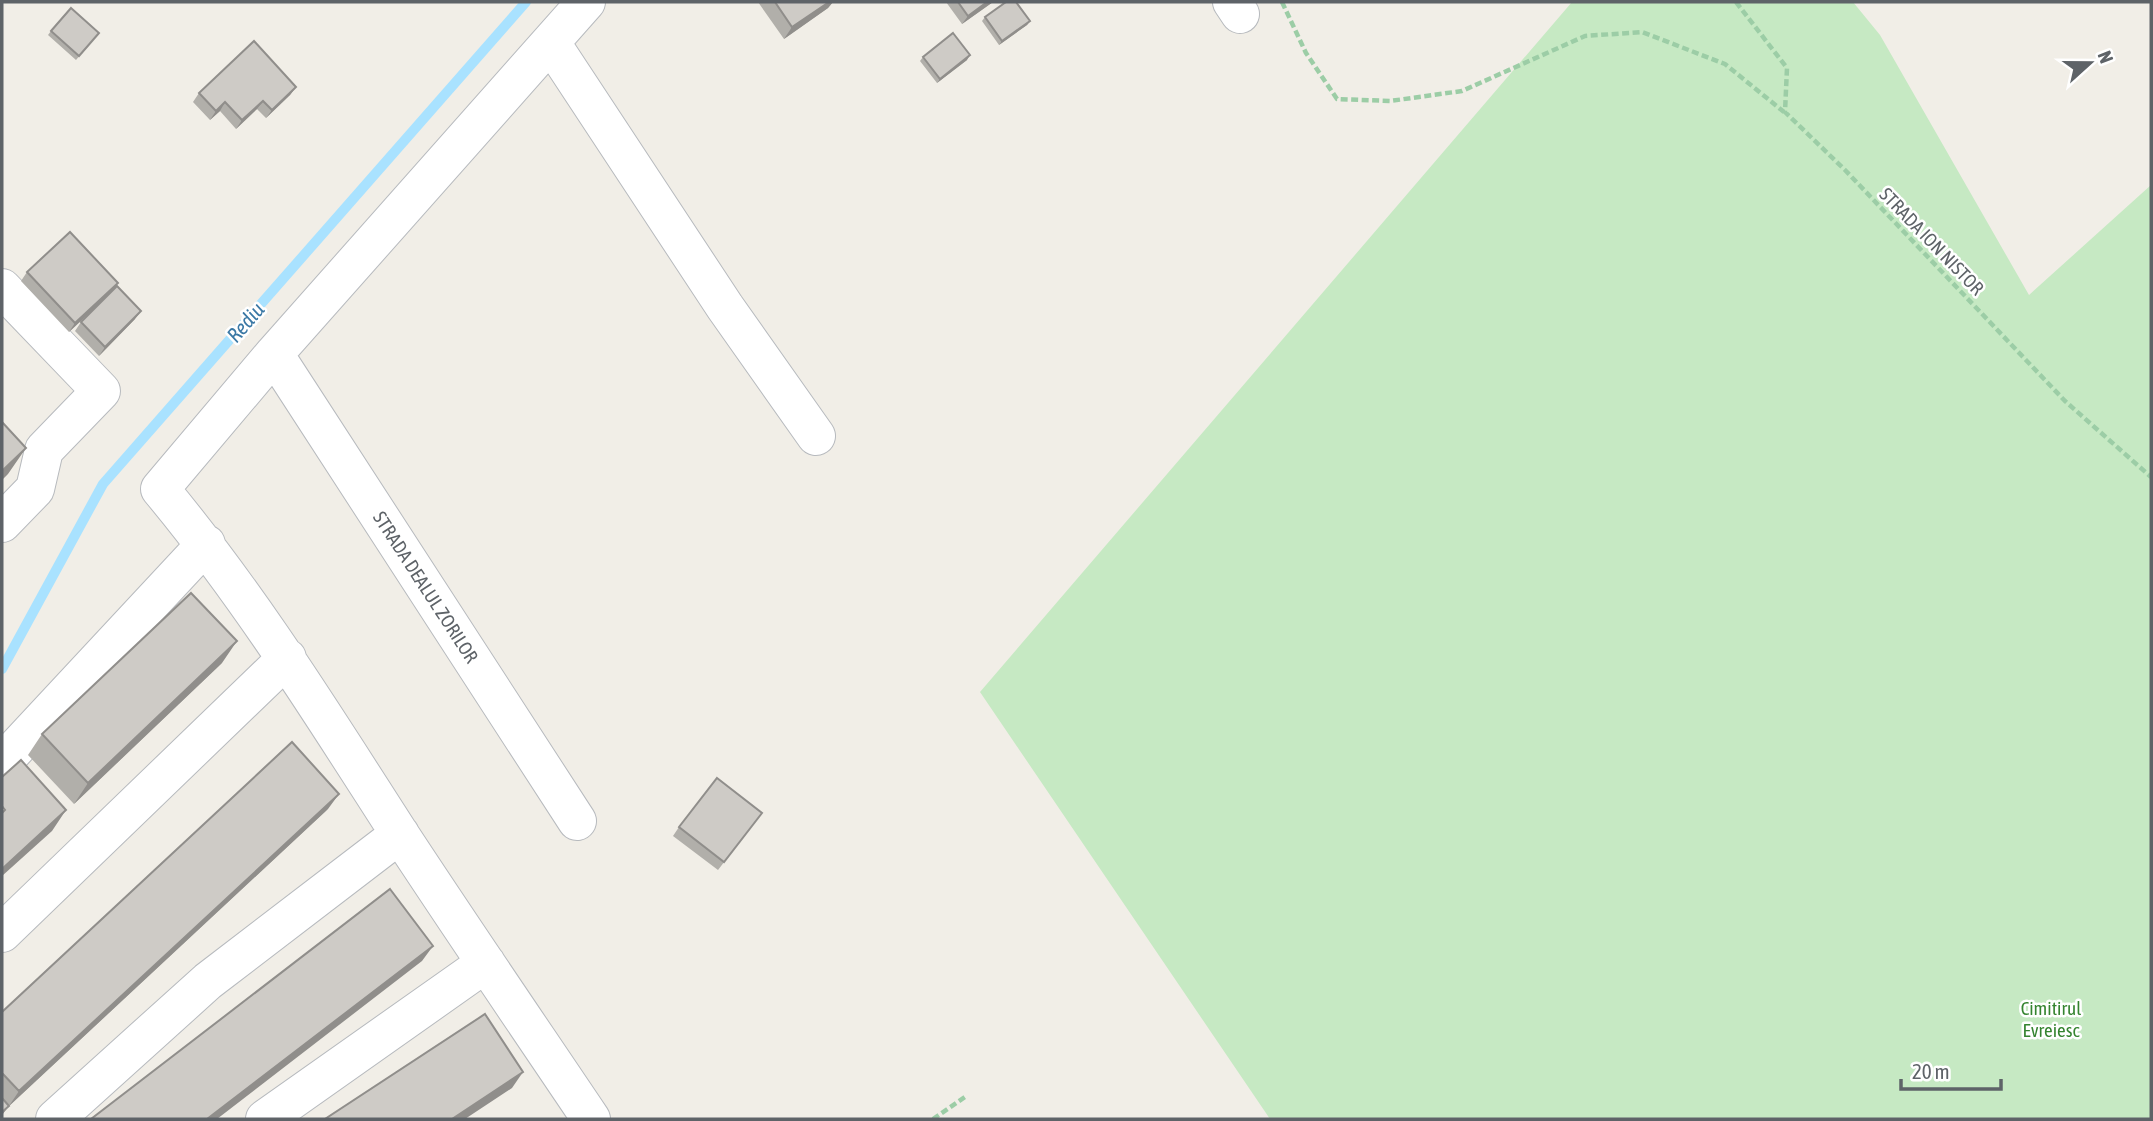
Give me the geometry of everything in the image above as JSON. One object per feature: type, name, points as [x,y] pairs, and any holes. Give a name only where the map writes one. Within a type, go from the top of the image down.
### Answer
[{"type":"street","points":[[586,2],[274,354],[160,489],[206,544],[287,659],[400,834],[591,1119]]},
{"type":"street","points":[[551,43],[732,318],[816,436]]},
{"type":"street","points":[[2,288],[101,391],[44,450],[35,489],[2,523]]},
{"type":"street","name":"STRADA DEALUL ZORILOR","points":[[274,354],[577,821]]},
{"type":"street","points":[[2,763],[206,544]]},
{"type":"street","points":[[2,933],[287,659]]},
{"type":"street","points":[[55,1119],[208,981],[400,834]]},
{"type":"street","points":[[265,1119],[486,963]]},
{"type":"path","name":"STRADA ION NISTOR","points":[[1282,2],[1306,53],[1337,99],[1390,101],[1462,91],[1585,36],[1642,32],[1725,64],[1785,112],[2065,401],[2151,477]]},
{"type":"path","points":[[1736,2],[1787,68],[1785,112]]},
{"type":"path","points":[[933,1119],[965,1097]]},
{"type":"green space","name":"Cimitirul Evreiesc","points":[[1572,2],[1853,2],[1880,35],[2029,295],[2151,185],[2151,1119],[1270,1119],[980,692]]},
{"type":"building","points":[[775,2],[829,2],[792,27]]},
{"type":"building","points":[[958,2],[987,2],[968,16]]},
{"type":"building","points":[[1006,2],[1016,2],[1030,21],[1002,41],[985,17]]},
{"type":"building","points":[[71,8],[99,33],[79,56],[51,31]]},
{"type":"building","points":[[953,33],[970,55],[940,79],[923,57]]},
{"type":"building","points":[[254,41],[296,87],[272,110],[263,101],[242,120],[225,102],[216,111],[199,93]]},
{"type":"building","points":[[70,232],[118,283],[75,323],[27,272]]},
{"type":"building","points":[[117,286],[141,311],[105,347],[81,322]]},
{"type":"building","points":[[2,422],[26,448],[2,471]]},
{"type":"building","points":[[191,593],[237,641],[88,783],[42,734]]},
{"type":"building","points":[[292,742],[339,794],[19,1091],[2,1073],[2,1012]]},
{"type":"building","points":[[21,760],[66,810],[2,869],[2,813],[5,810],[2,806],[2,777]]},
{"type":"building","points":[[717,778],[762,813],[724,862],[679,827]]},
{"type":"building","points":[[390,889],[433,946],[207,1119],[91,1119]]},
{"type":"building","points":[[485,1014],[523,1072],[452,1119],[325,1119]]},
{"type":"building","points":[[2,1098],[9,1106],[2,1112]]},
{"type":"waterway","name":"Rediu","points":[[2,669],[103,484],[526,2]]}]
